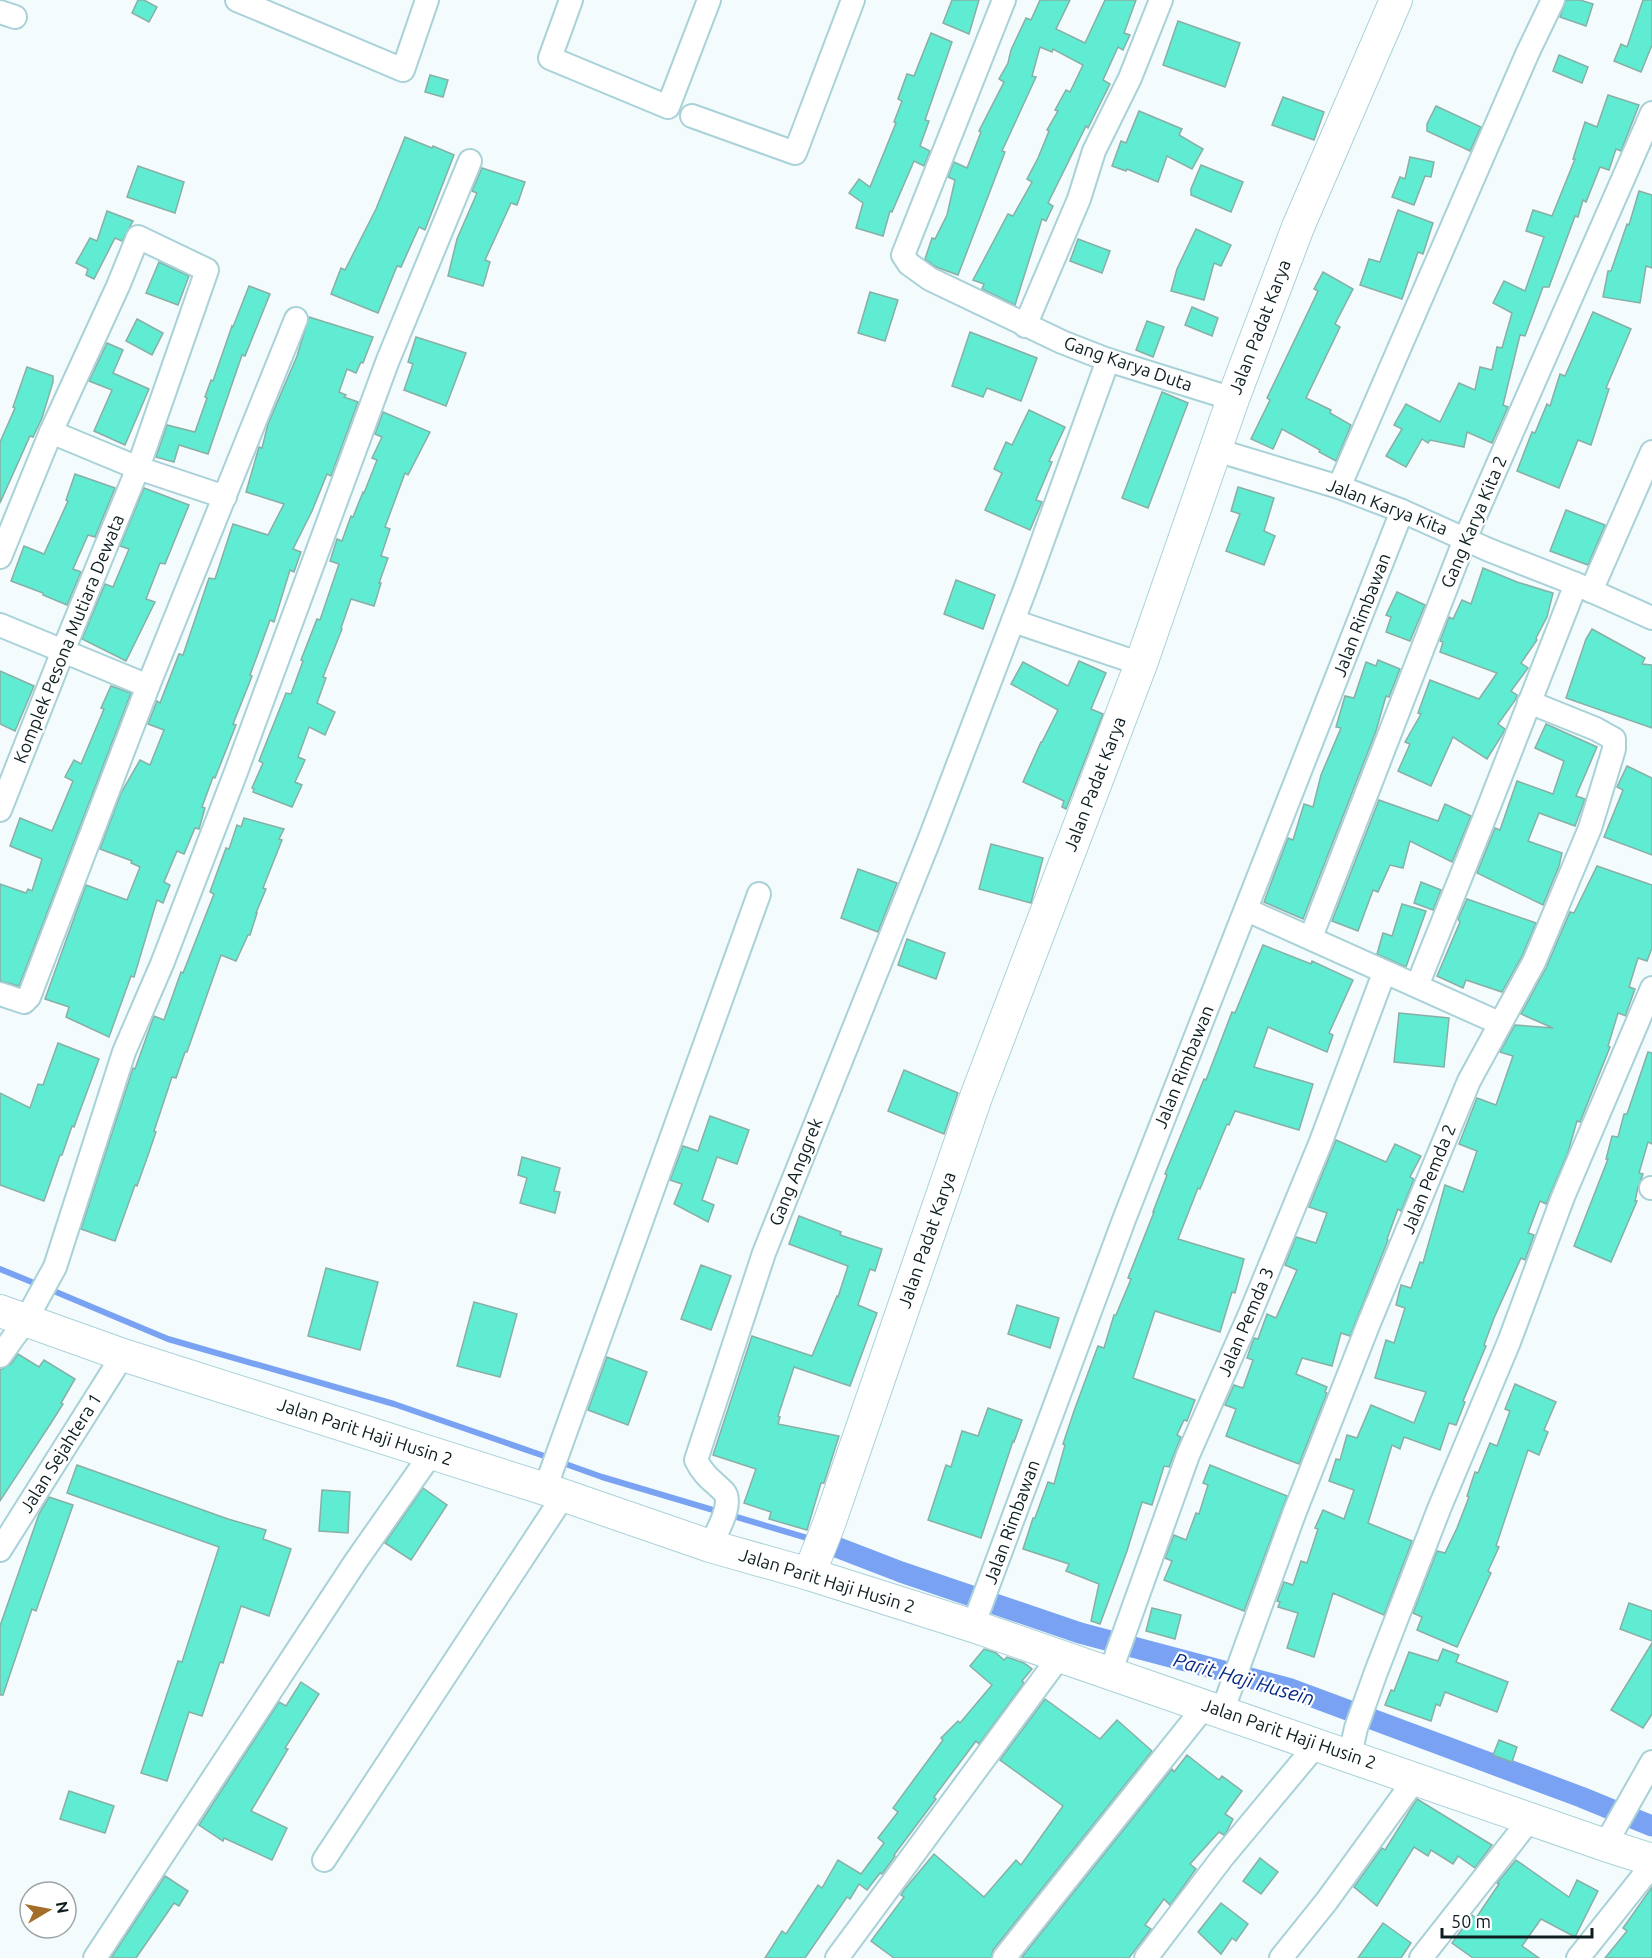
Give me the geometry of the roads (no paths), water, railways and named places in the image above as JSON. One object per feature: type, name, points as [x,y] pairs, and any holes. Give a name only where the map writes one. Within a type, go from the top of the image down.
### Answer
[{"type":"street","points":[[237,0],[403,70],[427,0]]},
{"type":"street","points":[[572,0],[550,58],[668,106],[709,0]]},
{"type":"street","points":[[692,116],[795,153],[853,0]]},
{"type":"street","name":"Gang Karya Duta","points":[[1004,0],[903,255],[909,264],[930,279],[1025,326],[1108,360],[1233,399]]},
{"type":"street","points":[[1025,326],[1079,199],[1094,151],[1130,78],[1161,0]]},
{"type":"street","name":"Jalan Padat Karya","points":[[812,1565],[829,1524],[976,1097],[1141,664],[1233,399],[1299,227],[1396,0]]},
{"type":"street","points":[[1339,487],[1528,52],[1553,0]]},
{"type":"street","name":"Gang Karya Kita 2","points":[[1311,938],[1465,538],[1652,113]]},
{"type":"street","points":[[0,1356],[21,1309],[55,1267],[124,1052],[162,964],[232,783],[388,360],[470,161]]},
{"type":"street","name":"Komplek Pesona Mutiara Dewata","points":[[0,810],[138,468],[207,270],[138,237],[51,432]]},
{"type":"street","points":[[0,994],[24,1002],[29,997],[148,686],[296,319]]},
{"type":"street","points":[[1108,360],[1013,621],[1141,664]]},
{"type":"street","points":[[0,557],[51,432],[138,468],[225,497]]},
{"type":"street","name":"Jalan Karya Kita","points":[[1216,450],[1339,487],[1402,511],[1652,618]]},
{"type":"street","points":[[1416,986],[1529,702],[1583,587],[1652,452]]},
{"type":"street","name":"Jalan Rimbawan","points":[[974,1626],[1125,1217],[1402,511]]},
{"type":"street","name":"Gang Anggrek","points":[[713,1540],[729,1503],[726,1494],[704,1474],[696,1460],[764,1253],[930,838],[1013,621]]},
{"type":"street","points":[[0,625],[148,686]]},
{"type":"street","name":"Jalan Pemda 2","points":[[1213,1709],[1232,1682],[1369,1323],[1469,1081],[1534,962],[1590,828],[1614,749],[1614,739],[1596,729],[1529,702]]},
{"type":"street","points":[[324,1860],[554,1485],[561,1444],[759,894]]},
{"type":"street","points":[[1247,910],[1499,1023]]},
{"type":"street","name":"Jalan Pemda 3","points":[[1114,1661],[1188,1455],[1294,1208],[1384,973]]},
{"type":"street","points":[[1357,1731],[1439,1509],[1509,1342],[1563,1197],[1652,988]]},
{"type":"street","name":"Jalan Parit Haji Husin 2","points":[[21,1309],[123,1355],[431,1454],[554,1485],[713,1540],[812,1565],[1060,1656],[1114,1661],[1213,1709],[1317,1744],[1357,1731],[1416,1778],[1531,1818],[1616,1826],[1652,1860]]},
{"type":"street","name":"Jalan Sejahtera 1","points":[[0,1550],[123,1355]]},
{"type":"street","points":[[95,1958],[356,1561],[431,1454]]},
{"type":"street","points":[[837,1958],[1060,1656]]},
{"type":"street","points":[[1004,1958],[1213,1709]]},
{"type":"street","points":[[1146,1958],[1222,1858],[1317,1744]]},
{"type":"street","points":[[1616,1826],[1652,1762]]},
{"type":"street","points":[[1281,1958],[1332,1893],[1416,1778]]},
{"type":"street","points":[[1421,1958],[1531,1818]]},
{"type":"street","points":[[1578,1958],[1652,1865]]},
{"type":"waterway","points":[[0,1269],[39,1285]]},
{"type":"waterway","points":[[49,1289],[168,1339],[394,1404],[550,1458]]},
{"type":"waterway","points":[[560,1462],[602,1477],[814,1540]]},
{"type":"waterway","name":"Parit Haji Husein","points":[[831,1545],[901,1572],[1080,1633],[1291,1689],[1581,1797],[1652,1826]]}]
